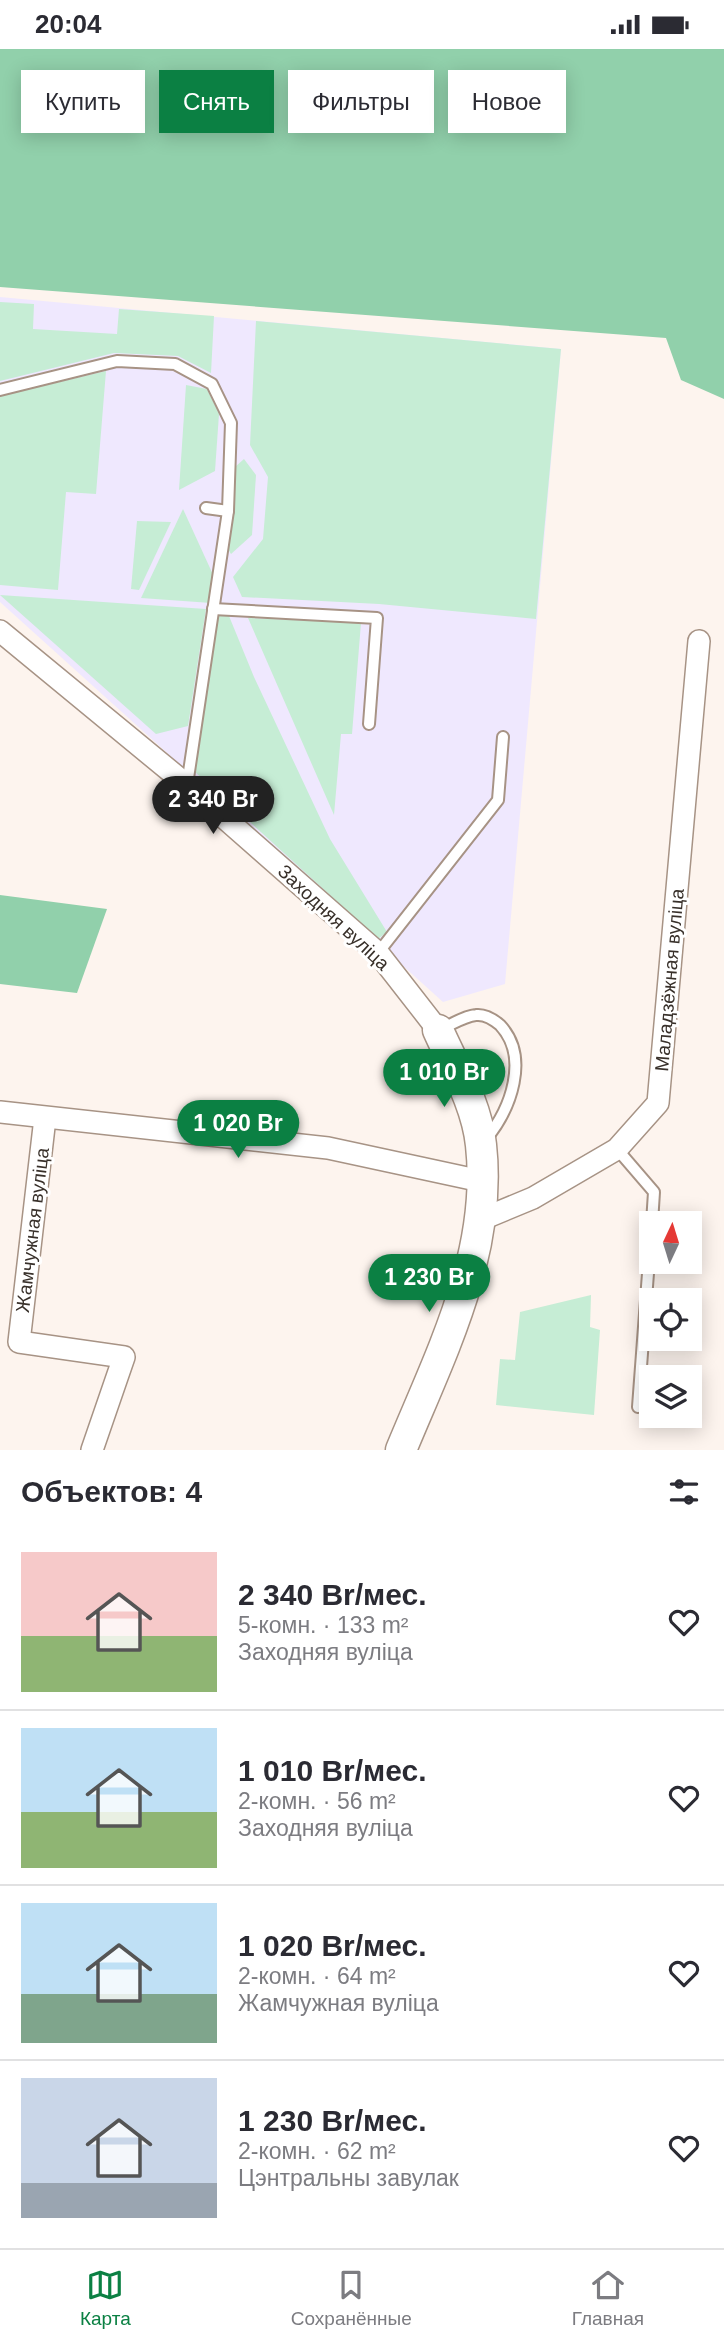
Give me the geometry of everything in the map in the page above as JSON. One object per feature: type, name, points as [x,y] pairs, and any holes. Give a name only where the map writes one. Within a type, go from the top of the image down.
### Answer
[{"type":"street","name":"Заходняя вуліца","points":[[0,631],[187,785],[378,953],[438,1030],[464,1089],[481,1145],[480,1220],[474,1262],[458,1310],[401,1450]]},
{"type":"street","name":"Маладзёжная вуліца","points":[[480,1220],[533,1198],[617,1149],[658,1103],[699,641]]},
{"type":"street","points":[[0,1112],[328,1149],[481,1181]]},
{"type":"street","name":"Жамчужная вуліца","points":[[45,1118],[9,1341],[124,1357],[92,1450]]},
{"type":"lane","points":[[0,390],[117,361],[175,364],[212,384],[231,423],[228,510],[187,785]]},
{"type":"lane","points":[[206,508],[228,510]]},
{"type":"lane","points":[[214,608],[377,618],[369,724]]},
{"type":"lane","points":[[378,953],[499,800],[503,737]]},
{"type":"lane","points":[[438,1030],[474,1015],[484,1015],[502,1028],[516,1052],[507,1104],[481,1145]]},
{"type":"lane","points":[[617,1149],[654,1192],[653,1211]]},
{"type":"lane","points":[[638,1407],[648,1274]]},
{"type":"shaded area","points":[[0,297],[561,349],[505,984],[443,1002],[0,602]]},
{"type":"green space","points":[[0,49],[724,49],[724,399],[681,380],[666,338],[0,287]]},
{"type":"green space","points":[[0,302],[34,304],[33,329],[117,334],[119,309],[214,316],[211,373],[178,356],[114,353],[0,381]]},
{"type":"green space","points":[[256,321],[561,349],[536,619],[379,604],[242,597],[233,577],[263,539],[268,477],[250,445]]},
{"type":"green space","points":[[106,371],[96,494],[66,492],[58,590],[0,585],[0,396]]},
{"type":"green space","points":[[186,385],[207,389],[219,414],[215,471],[179,490]]},
{"type":"green space","points":[[244,459],[256,475],[252,535],[231,554],[228,549],[235,467]]},
{"type":"green space","points":[[183,509],[215,579],[211,603],[141,598]]},
{"type":"green space","points":[[137,521],[171,522],[139,590],[131,589]]},
{"type":"green space","points":[[0,595],[206,609],[188,726],[156,734]]},
{"type":"green space","points":[[217,615],[229,616],[254,677],[330,839],[387,932],[378,939],[194,771]]},
{"type":"green space","points":[[248,618],[361,623],[352,734],[341,734],[334,815]]},
{"type":"green space","points":[[0,895],[107,909],[77,993],[0,984]]},
{"type":"green space","points":[[591,1295],[590,1327],[600,1330],[594,1415],[496,1405],[500,1359],[515,1360],[520,1312]]}]
